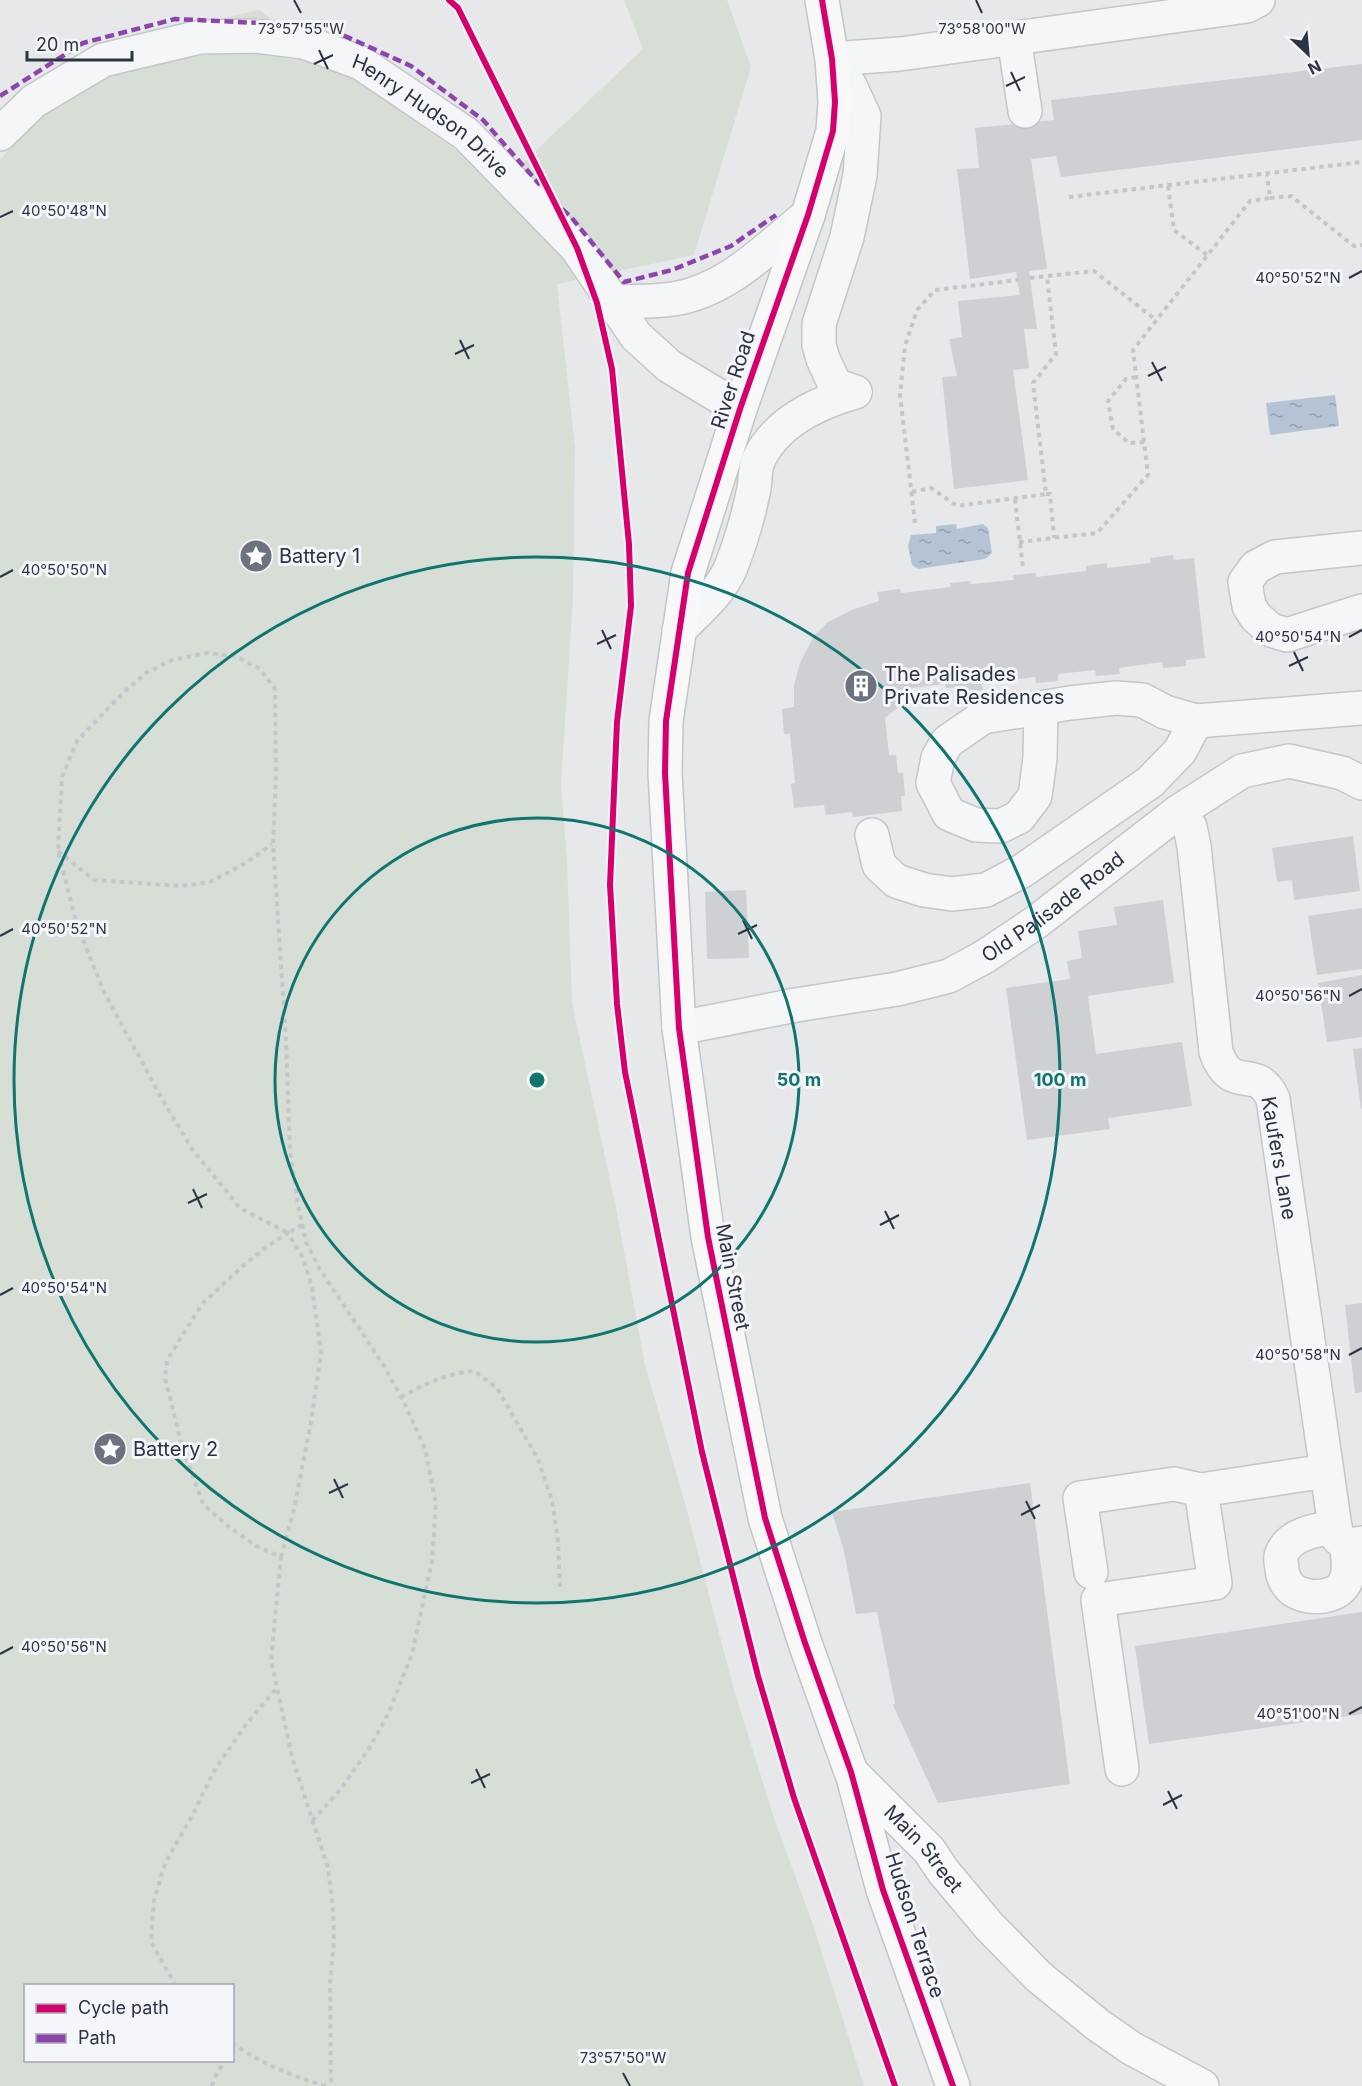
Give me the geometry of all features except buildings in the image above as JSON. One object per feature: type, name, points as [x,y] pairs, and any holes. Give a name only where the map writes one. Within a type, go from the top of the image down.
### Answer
[{"type":"main road","name":"River Road","points":[[665,773],[666,721],[688,573],[740,409],[808,215],[833,131],[835,102],[832,60],[822,0]]},
{"type":"main road","name":"Main Street","points":[[665,773],[679,1028],[708,1237],[765,1518],[805,1643],[851,1772],[929,1850],[943,1871],[989,1926],[1039,1977],[1066,2001],[1114,2036],[1159,2064],[1202,2086]]},
{"type":"main road","name":"Hudson Terrace","points":[[851,1772],[883,1890],[953,2086]]},
{"type":"street","points":[[679,630],[718,591],[731,568],[753,493],[758,462],[772,438],[814,405],[855,392],[835,385],[819,345],[819,324],[847,237],[860,176],[864,116],[850,86],[832,60],[891,55],[1247,6],[1258,0]]},
{"type":"street","name":"Henry Hudson Drive","points":[[0,134],[34,101],[103,60],[200,37],[255,36],[303,42],[361,63],[466,134],[577,248],[636,336],[669,366],[740,409]]},
{"type":"street","points":[[1014,38],[1025,111]]},
{"type":"street","points":[[614,302],[674,299],[708,289],[736,274],[808,215]]},
{"type":"street","points":[[1362,548],[1275,557],[1256,567],[1245,582],[1249,606],[1256,617],[1271,630],[1287,635],[1362,611]]},
{"type":"street","points":[[1041,708],[1116,698],[1142,700],[1166,712],[1196,722],[1362,708]]},
{"type":"street","points":[[1288,715],[1289,761],[1342,773],[1362,783]]},
{"type":"street","points":[[872,835],[879,866],[896,881],[924,890],[952,894],[986,890],[1022,871],[1150,782],[1180,751],[1196,722]]},
{"type":"street","name":"Old Palisade Road","points":[[679,1028],[796,1005],[897,989],[949,976],[984,957],[1035,923],[1178,812],[1242,771],[1289,761]]},
{"type":"street","name":"Kaufers Lane","points":[[1178,812],[1190,827],[1194,846],[1216,1052],[1225,1070],[1232,1076],[1254,1079],[1262,1083],[1273,1100],[1326,1471],[1345,1538]]},
{"type":"street","points":[[1091,1572],[1080,1498],[1174,1484],[1201,1490],[1326,1471]]},
{"type":"street","points":[[1122,1769],[1098,1600],[1215,1583],[1201,1490]]},
{"type":"path","points":[[1069,197],[1362,162]]},
{"type":"path","points":[[1267,175],[1270,198]]},
{"type":"path","points":[[1168,186],[1174,230],[1208,255]]},
{"type":"path","points":[[1020,542],[1097,532],[1148,475],[1133,350],[1250,201],[1291,196],[1354,246],[1362,245]]},
{"type":"path","points":[[1030,278],[1094,271],[1156,320]]},
{"type":"path","points":[[1046,494],[1033,383],[1056,354],[1047,277]]},
{"type":"path","points":[[915,523],[900,395],[905,346],[916,310],[935,290],[1018,280]]},
{"type":"path","points":[[1136,377],[1126,379],[1108,401],[1113,429],[1129,443],[1144,442]]},
{"type":"path","points":[[912,492],[931,488],[957,506],[1050,494],[1054,538]]},
{"type":"path","points":[[1015,499],[1023,568]]},
{"type":"path","points":[[312,1821],[340,1790],[370,1747],[389,1712],[412,1654],[432,1562],[436,1504],[425,1449],[401,1397],[306,1242],[293,1181],[273,844],[276,775],[275,689],[260,669],[236,656],[206,653],[172,660],[146,673],[76,741],[62,777],[58,850],[77,925],[104,992],[162,1099],[192,1149],[240,1208],[288,1233],[305,1263],[312,1287],[321,1353],[311,1422],[294,1509],[281,1557],[271,1660],[292,1757],[312,1821],[328,1869],[334,1940],[330,1983],[331,2086]]},
{"type":"path","points":[[58,850],[94,880],[181,886],[210,882],[246,863],[273,844]]},
{"type":"path","points":[[281,1557],[256,1546],[229,1527],[203,1504],[182,1446],[165,1378],[167,1360],[202,1304],[265,1248],[302,1225]]},
{"type":"path","points":[[305,1263],[314,1258]]},
{"type":"path","points":[[401,1397],[456,1372],[474,1371],[497,1388],[538,1459],[552,1500],[558,1541],[560,1588]]},
{"type":"path","points":[[175,1984],[152,1942],[154,1900],[165,1863],[214,1771],[276,1688]]},
{"type":"path","points":[[234,2046],[258,2061],[296,2078],[326,2086]]},
{"type":"path","points":[[212,2086],[224,2062]]},
{"type":"shaded area","points":[[624,0],[727,0],[751,67],[694,255],[557,284],[575,447],[573,597],[561,785],[567,861],[572,1003],[616,1208],[645,1365],[686,1507],[734,1690],[774,1818],[813,1925],[864,2086],[0,2086],[0,160],[98,46],[259,10],[502,183],[643,49]]},
{"type":"water","points":[[1335,395],[1339,426],[1270,435],[1266,403]]},
{"type":"water","points":[[956,524],[957,529],[983,524],[988,528],[992,553],[985,559],[918,569],[912,565],[908,546],[911,535],[936,533],[936,526]]},
{"type":"marked path","points":[[0,96],[83,43],[175,19],[323,26],[411,66],[483,120],[540,185]]},
{"type":"marked path","points":[[562,209],[624,282],[672,270],[731,246],[776,215]]},
{"type":"cycle path","points":[[449,0],[458,8],[577,248],[597,303],[612,369],[629,544],[631,606],[617,722],[610,885],[617,1004],[625,1072],[702,1452],[758,1676],[794,1798],[895,2086]]},
{"type":"cycle path","points":[[822,0],[832,59],[835,102],[833,131],[808,215],[740,409],[688,573],[666,721],[665,773],[679,1028],[708,1237],[765,1518],[805,1643],[851,1772],[883,1890],[953,2086]]},
{"type":"place","name":"Battery 1","points":[[256,556]]},
{"type":"place","name":"The Palisades Private Residences","points":[[861,686]]},
{"type":"place","name":"Battery 2","points":[[110,1449]]}]
